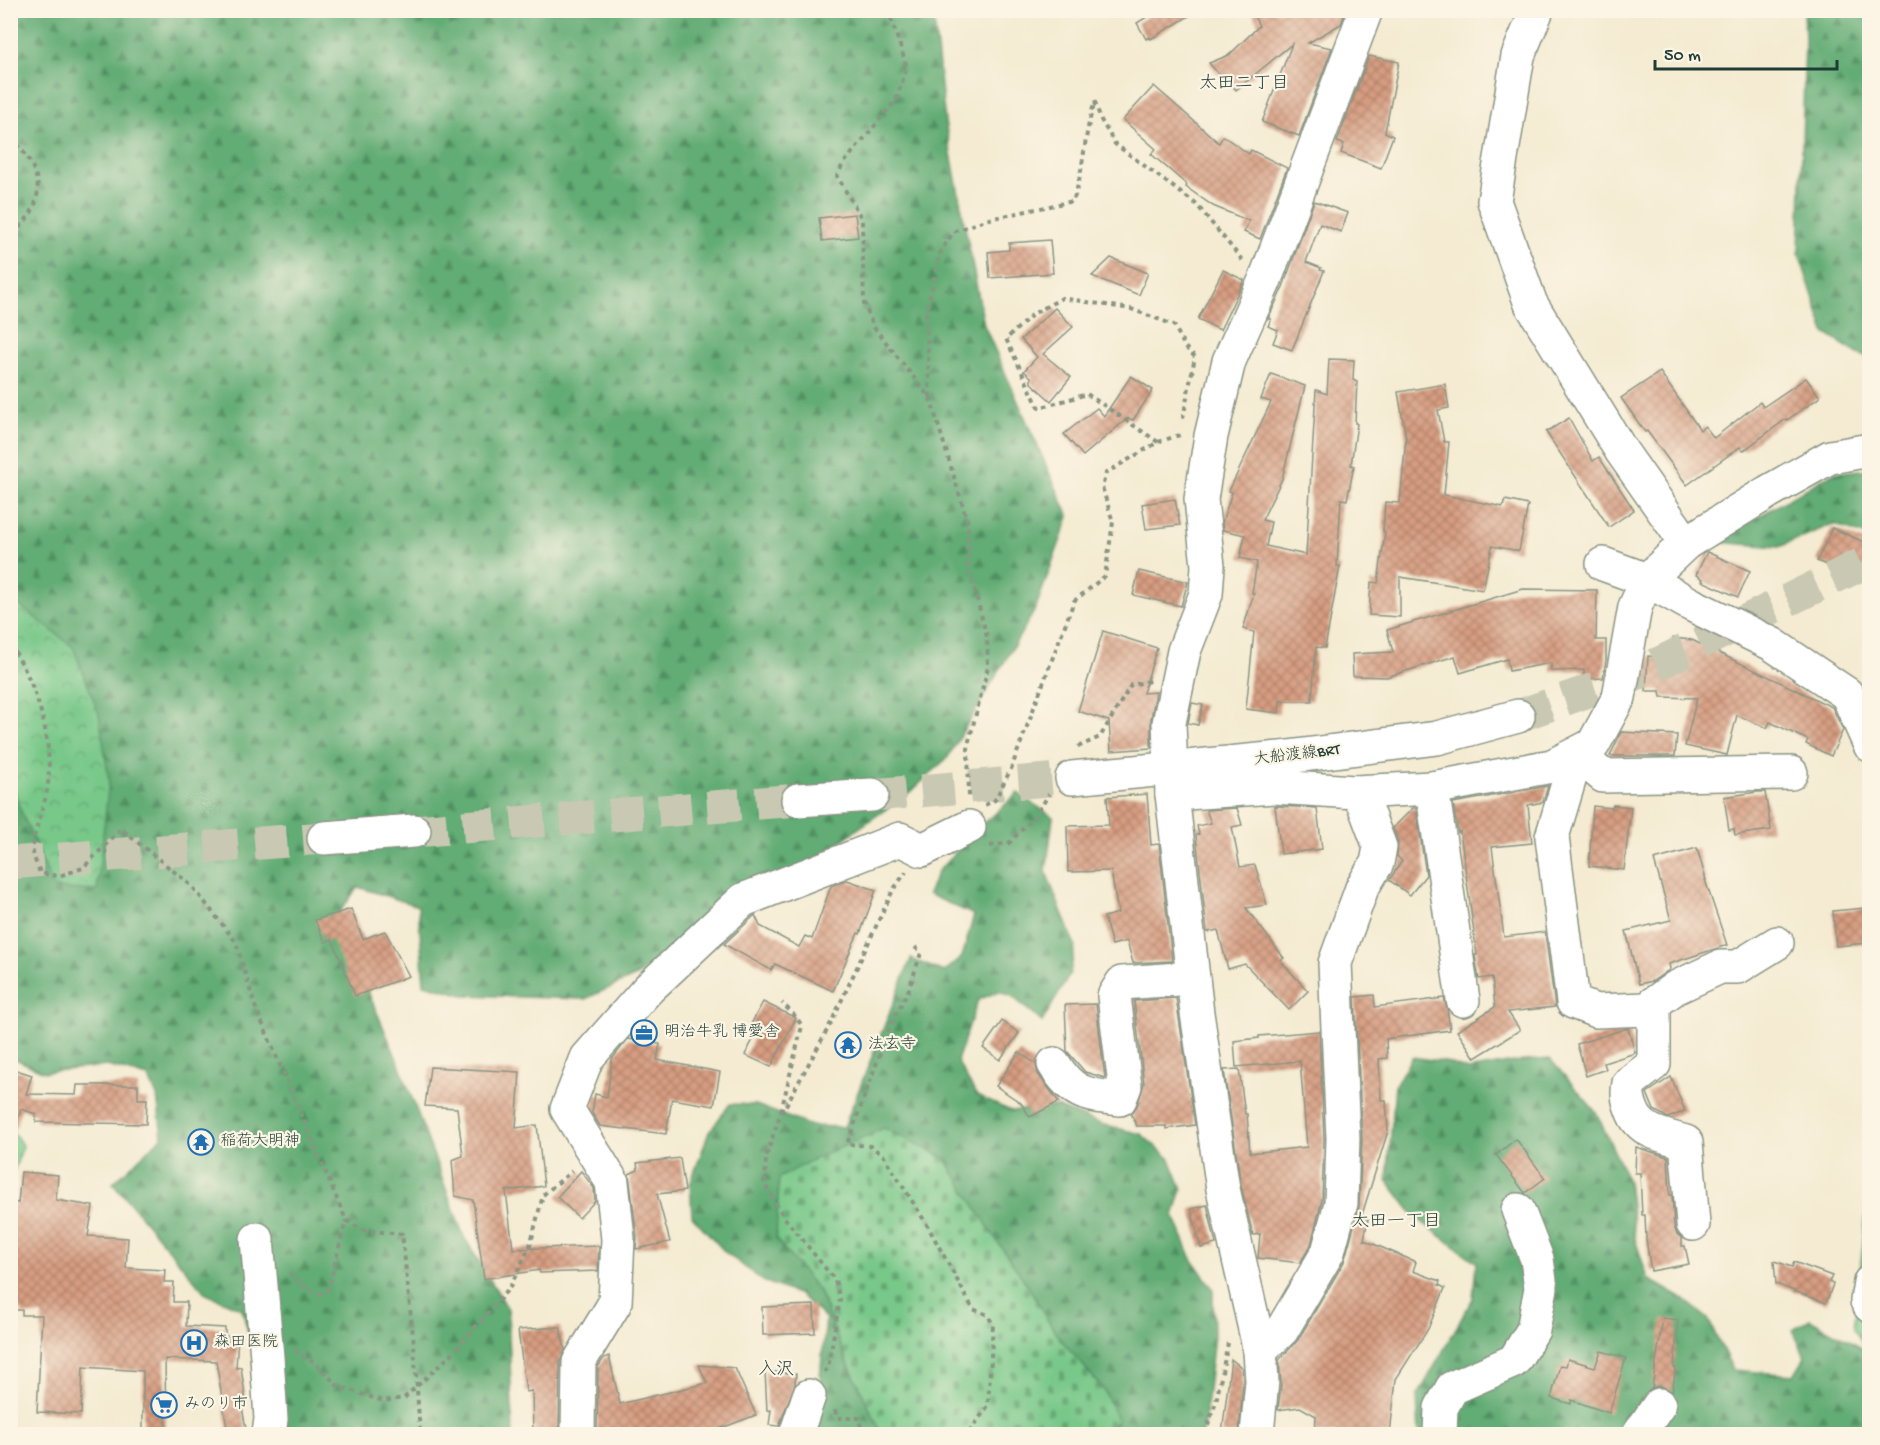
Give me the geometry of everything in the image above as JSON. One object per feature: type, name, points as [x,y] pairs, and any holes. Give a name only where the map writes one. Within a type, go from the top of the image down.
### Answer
[{"type":"street","points":[[1537,10],[1518,57],[1494,201],[1531,304],[1622,452],[1686,543]]},
{"type":"street","points":[[1257,1434],[1262,1381],[1260,1351],[1223,1189],[1193,978],[1171,781],[1169,723],[1184,651],[1206,594],[1208,566],[1195,436],[1265,280],[1359,16]]},
{"type":"street","points":[[1171,781],[1355,792],[1432,788],[1552,766],[1593,745],[1619,697],[1635,607],[1647,580],[1686,543],[1830,457],[1869,450]]},
{"type":"street","points":[[1603,564],[1647,580],[1772,644],[1847,694],[1869,745]]},
{"type":"street","name":"大船渡線BRT","points":[[1072,778],[1171,781],[1280,758],[1437,738],[1518,716]]},
{"type":"street","points":[[1577,753],[1603,776],[1791,773]]},
{"type":"street","points":[[1577,753],[1552,837],[1573,1002],[1596,1011],[1646,1009],[1675,988],[1720,967],[1738,967],[1777,943]]},
{"type":"street","points":[[1432,788],[1463,1000]]},
{"type":"street","points":[[1260,1351],[1282,1330],[1328,1252],[1341,1203],[1343,1138],[1335,963],[1362,888],[1377,863],[1380,847],[1363,802],[1355,792]]},
{"type":"street","points":[[798,801],[872,795]]},
{"type":"street","points":[[578,1434],[579,1362],[615,1303],[618,1239],[612,1182],[567,1109],[587,1058],[648,989],[743,900],[900,838],[922,850],[969,821]]},
{"type":"street","points":[[324,838],[414,831]]},
{"type":"street","points":[[1054,1064],[1063,1080],[1076,1091],[1120,1099],[1125,1086],[1114,996],[1122,983],[1193,978]]},
{"type":"street","points":[[1654,1004],[1654,1064],[1629,1083],[1627,1095],[1635,1119],[1648,1130],[1686,1142],[1693,1224]]},
{"type":"street","points":[[1440,1434],[1441,1408],[1452,1388],[1514,1361],[1533,1330],[1541,1288],[1537,1259],[1518,1210]]},
{"type":"street","points":[[257,1239],[271,1419],[269,1434]]},
{"type":"street","points":[[1869,1282],[1867,1301],[1869,1306]]},
{"type":"street","points":[[796,1434],[824,1394]]},
{"type":"street","points":[[1640,1434],[1659,1405]]},
{"type":"path","points":[[888,10],[907,67],[896,100],[843,164],[837,176],[862,219],[864,303],[873,326],[930,398]]},
{"type":"path","points":[[969,821],[968,745],[988,667],[987,637],[968,565],[968,523],[930,398],[926,315],[940,253],[953,232],[985,220],[1073,201],[1078,188],[1087,123],[1095,102],[1101,120],[1116,144],[1196,204],[1250,270],[1265,280]]},
{"type":"path","points":[[10,138],[20,146],[32,165],[38,185],[38,197],[33,210],[10,239]]},
{"type":"path","points":[[969,821],[995,800],[1011,769],[1074,601],[1105,576],[1113,522],[1102,487],[1106,473],[1158,442],[1195,436],[1195,357],[1185,347],[1174,326],[1131,309],[1062,298],[1033,314],[1006,339],[1039,408],[1087,394],[1158,442]]},
{"type":"path","points":[[10,644],[24,664],[39,707],[50,753],[48,785],[32,850],[40,873],[59,876],[83,868],[121,829],[192,886],[236,942],[255,1006],[346,1220],[362,1230],[402,1234],[414,1345],[420,1434]]},
{"type":"path","points":[[779,1118],[831,1023],[893,890],[922,850]]},
{"type":"path","points":[[915,947],[921,953],[912,980],[889,1029],[847,1144],[870,1146],[883,1155],[926,1223],[973,1309],[988,1315],[993,1325],[988,1406],[968,1434]]},
{"type":"path","points":[[782,1003],[802,1026],[779,1118],[766,1157],[765,1185],[784,1217],[835,1280],[840,1299],[824,1394],[837,1418],[860,1418],[861,1434]]},
{"type":"path","points":[[264,1316],[292,1344],[294,1350],[314,1362],[338,1386],[383,1401],[405,1398],[454,1352],[510,1287],[530,1246],[543,1195],[594,1153]]},
{"type":"path","points":[[257,1239],[292,1278],[306,1288],[321,1294],[328,1290],[346,1220]]},
{"type":"path","points":[[1205,1434],[1216,1402],[1229,1337]]},
{"type":"path","points":[[824,1394],[828,1368]]},
{"type":"green space","points":[[11,11],[933,11],[945,122],[984,325],[1069,517],[1035,610],[948,757],[913,790],[808,864],[706,918],[638,975],[585,999],[464,995],[424,984],[418,906],[358,887],[336,917],[400,1066],[464,1237],[508,1309],[513,1434],[261,1434],[256,1361],[242,1309],[206,1294],[113,1183],[162,1137],[157,1096],[148,1077],[107,1066],[44,1072],[11,1057]]},
{"type":"green space","points":[[1804,11],[1869,11],[1869,358],[1858,354],[1825,333],[1799,254]]},
{"type":"green space","points":[[1869,469],[1869,537],[1833,524],[1779,547],[1715,542],[1833,473]]},
{"type":"green space","points":[[11,599],[73,647],[99,714],[109,781],[97,891],[54,888],[19,806],[11,781]]},
{"type":"green space","points":[[1018,793],[1053,817],[1046,872],[1075,946],[1070,974],[1042,1022],[1012,996],[999,991],[978,1000],[957,1061],[977,1096],[1011,1111],[1056,1107],[1104,1125],[1141,1134],[1170,1159],[1182,1189],[1174,1216],[1192,1259],[1213,1289],[1214,1336],[1203,1434],[1108,1434],[1117,1420],[1104,1390],[1056,1334],[1028,1286],[997,1241],[776,1239],[819,1291],[846,1359],[882,1434],[814,1434],[826,1319],[800,1295],[763,1281],[725,1252],[692,1216],[690,1184],[709,1132],[730,1104],[756,1105],[811,1126],[844,1127],[911,959],[944,972],[962,957],[974,915],[928,894],[938,871],[977,830]]},
{"type":"green space","points":[[1412,1057],[1446,1062],[1468,1070],[1513,1062],[1550,1059],[1596,1112],[1628,1181],[1635,1239],[1648,1279],[1685,1300],[1708,1319],[1733,1370],[1794,1375],[1805,1357],[1793,1330],[1810,1319],[1869,1352],[1869,1434],[1419,1434],[1417,1397],[1473,1298],[1476,1262],[1415,1217],[1387,1180],[1395,1085]]},
{"type":"green space","points":[[884,1128],[945,1158],[1028,1286],[1056,1334],[1104,1390],[1117,1420],[1108,1434],[882,1434],[846,1359],[819,1291],[776,1239],[779,1178],[810,1161]]},
{"type":"green space","points":[[11,1129],[23,1146],[11,1179]]},
{"type":"green space","points":[[1869,1187],[1869,1356],[1854,1328]]},
{"type":"building","points":[[1158,10],[1199,10],[1151,39],[1150,37],[1146,39],[1137,23]]},
{"type":"building","points":[[1251,10],[1346,10],[1341,24],[1308,43],[1332,48],[1299,136],[1262,122],[1292,44],[1236,90],[1228,81],[1226,83],[1209,63],[1229,55],[1259,26]]},
{"type":"building","points":[[1369,56],[1399,62],[1385,132],[1393,136],[1381,168],[1341,153],[1344,144],[1337,142]]},
{"type":"building","points":[[1154,86],[1219,143],[1223,136],[1249,154],[1251,150],[1287,168],[1260,239],[1244,232],[1249,221],[1213,206],[1186,187],[1187,185],[1151,154],[1156,149],[1123,120]]},
{"type":"building","points":[[1314,201],[1348,213],[1341,232],[1320,224],[1306,262],[1324,271],[1292,350],[1273,343],[1278,330],[1268,326],[1271,319],[1268,319],[1283,287]]},
{"type":"building","points":[[855,214],[858,237],[822,241],[819,218]]},
{"type":"building","points":[[1050,240],[1053,273],[990,278],[988,252],[1009,250],[1009,243]]},
{"type":"building","points":[[1111,258],[1148,273],[1139,295],[1092,276]]},
{"type":"building","points":[[1223,270],[1244,280],[1220,330],[1198,319]]},
{"type":"building","points":[[1055,308],[1073,327],[1043,354],[1071,377],[1051,401],[1031,383],[1031,377],[1024,371],[1037,357],[1021,339]]},
{"type":"building","points":[[1329,359],[1354,360],[1353,380],[1357,382],[1355,423],[1357,424],[1351,465],[1354,466],[1347,500],[1341,499],[1337,566],[1340,566],[1325,648],[1316,647],[1312,701],[1280,701],[1279,713],[1246,709],[1254,632],[1243,629],[1254,593],[1252,593],[1257,562],[1240,558],[1245,535],[1223,530],[1222,523],[1232,492],[1229,491],[1271,402],[1261,399],[1271,374],[1305,386],[1282,479],[1262,520],[1271,522],[1266,546],[1306,555],[1316,390],[1327,394]]},
{"type":"building","points":[[1660,372],[1700,430],[1705,426],[1714,438],[1760,402],[1763,407],[1806,378],[1820,397],[1743,451],[1740,447],[1687,485],[1621,398]]},
{"type":"building","points":[[1131,376],[1153,390],[1133,420],[1128,418],[1083,456],[1064,434],[1097,408],[1104,416]]},
{"type":"building","points":[[1445,384],[1449,408],[1438,410],[1444,442],[1449,442],[1444,495],[1503,507],[1505,500],[1528,505],[1519,551],[1492,546],[1483,590],[1400,577],[1400,617],[1369,615],[1371,582],[1378,583],[1385,532],[1383,531],[1385,502],[1400,503],[1406,438],[1398,392]]},
{"type":"building","points":[[1569,418],[1593,461],[1599,457],[1634,510],[1609,527],[1546,432]]},
{"type":"building","points":[[1175,499],[1180,525],[1146,529],[1142,504]]},
{"type":"building","points":[[1832,528],[1869,544],[1869,556],[1859,579],[1817,561]]},
{"type":"building","points":[[1707,552],[1750,571],[1738,597],[1702,581],[1703,579],[1696,575]]},
{"type":"building","points":[[1139,571],[1188,582],[1181,606],[1133,595]]},
{"type":"building","points":[[1523,589],[1597,590],[1596,640],[1606,640],[1603,678],[1584,679],[1584,670],[1551,671],[1551,663],[1509,671],[1507,659],[1460,673],[1455,656],[1387,677],[1353,676],[1352,654],[1393,652],[1387,630]]},
{"type":"building","points":[[1103,631],[1157,648],[1143,693],[1156,692],[1151,719],[1151,748],[1111,751],[1109,721],[1078,711]]},
{"type":"building","points":[[1673,638],[1692,640],[1832,707],[1843,730],[1831,756],[1806,744],[1808,740],[1770,722],[1767,728],[1737,715],[1727,755],[1685,746],[1697,698],[1661,697],[1660,691],[1646,691],[1648,656],[1672,659]]},
{"type":"building","points":[[1192,703],[1203,705],[1198,725],[1188,723]]},
{"type":"building","points":[[1621,732],[1677,735],[1675,756],[1610,756]]},
{"type":"building","points":[[1548,786],[1543,802],[1528,805],[1532,843],[1492,847],[1504,937],[1545,932],[1555,1007],[1508,1012],[1520,1030],[1475,1058],[1457,1031],[1495,1007],[1492,977],[1479,979],[1460,831],[1458,833],[1453,803]]},
{"type":"building","points":[[1765,792],[1771,830],[1735,835],[1734,829],[1729,830],[1724,797]]},
{"type":"building","points":[[1147,794],[1151,845],[1159,844],[1172,961],[1133,963],[1127,941],[1112,945],[1104,917],[1118,913],[1111,871],[1068,872],[1067,826],[1109,825],[1107,797]]},
{"type":"building","points":[[1613,805],[1631,807],[1624,870],[1589,866],[1593,806],[1612,808]]},
{"type":"building","points":[[1275,806],[1317,808],[1322,849],[1281,854]]},
{"type":"building","points":[[1237,808],[1242,825],[1232,827],[1240,867],[1255,865],[1267,905],[1246,908],[1284,958],[1280,960],[1308,991],[1289,1010],[1245,964],[1228,969],[1218,930],[1207,932],[1196,835],[1199,834],[1197,826],[1211,823],[1206,810]]},
{"type":"building","points":[[1413,808],[1416,808],[1426,875],[1410,895],[1389,880],[1402,861],[1397,856],[1398,841],[1393,828]]},
{"type":"building","points":[[1697,848],[1705,880],[1727,945],[1669,964],[1670,969],[1653,981],[1639,984],[1626,931],[1671,920],[1654,860]]},
{"type":"building","points":[[847,880],[876,890],[860,934],[858,933],[833,991],[775,964],[771,970],[724,944],[755,915],[760,926],[799,947],[805,936],[812,939],[831,886]]},
{"type":"building","points":[[1865,908],[1868,943],[1836,946],[1833,911]]},
{"type":"building","points":[[351,909],[363,939],[385,931],[409,976],[355,996],[332,939],[325,942],[315,920]]},
{"type":"building","points":[[1374,995],[1375,1007],[1444,998],[1447,1008],[1450,1030],[1386,1039],[1387,1058],[1379,1059],[1381,1100],[1386,1100],[1388,1131],[1361,1218],[1368,1219],[1364,1240],[1416,1262],[1413,1271],[1440,1281],[1439,1285],[1445,1288],[1428,1329],[1396,1379],[1390,1434],[1315,1434],[1316,1416],[1300,1407],[1278,1410],[1281,1383],[1279,1360],[1298,1340],[1344,1262],[1359,1208],[1362,1137],[1355,997]]},
{"type":"building","points":[[1176,998],[1195,1125],[1166,1129],[1166,1126],[1137,1126],[1131,1114],[1137,1106],[1144,1084],[1134,1001]]},
{"type":"building","points":[[763,1002],[796,1018],[771,1067],[745,1055],[757,1032],[749,1028]]},
{"type":"building","points":[[1096,1004],[1105,1078],[1085,1072],[1067,1051],[1065,1005]]},
{"type":"building","points":[[1002,1021],[1019,1033],[1000,1060],[983,1048]]},
{"type":"building","points":[[1628,1028],[1635,1053],[1604,1063],[1606,1069],[1586,1076],[1577,1044]]},
{"type":"building","points":[[1319,1031],[1324,1138],[1322,1200],[1311,1245],[1300,1263],[1258,1258],[1260,1234],[1253,1235],[1241,1186],[1224,1070],[1239,1069],[1245,1114],[1247,1114],[1250,1153],[1307,1147],[1300,1061],[1236,1067],[1234,1041],[1259,1038],[1259,1036]]},
{"type":"building","points":[[628,1039],[660,1044],[657,1060],[720,1072],[714,1106],[672,1099],[666,1134],[600,1126],[592,1113],[595,1094],[607,1097],[612,1059]]},
{"type":"building","points":[[1019,1052],[1036,1064],[1038,1074],[1059,1102],[1030,1117],[1021,1103],[996,1086]]},
{"type":"building","points":[[430,1067],[520,1072],[516,1128],[537,1125],[544,1186],[506,1191],[513,1249],[599,1246],[598,1271],[540,1273],[539,1270],[484,1279],[473,1200],[455,1196],[452,1160],[463,1156],[457,1108],[425,1106]]},
{"type":"building","points":[[10,1068],[32,1075],[26,1094],[76,1095],[77,1085],[138,1085],[138,1099],[147,1099],[146,1124],[36,1122],[36,1114],[21,1109],[15,1129],[10,1129]]},
{"type":"building","points":[[1671,1077],[1685,1111],[1668,1118],[1654,1110],[1647,1093]]},
{"type":"building","points":[[1516,1139],[1545,1178],[1525,1193],[1496,1155]]},
{"type":"building","points":[[1636,1147],[1668,1157],[1674,1226],[1677,1234],[1682,1238],[1682,1246],[1685,1246],[1689,1264],[1651,1271],[1645,1215],[1642,1215],[1640,1173],[1635,1173]]},
{"type":"building","points":[[680,1158],[685,1191],[657,1194],[670,1242],[636,1249],[637,1237],[629,1174],[638,1170],[637,1163]]},
{"type":"building","points":[[581,1171],[594,1188],[595,1201],[579,1218],[557,1197]]},
{"type":"building","points":[[21,1172],[58,1175],[56,1200],[93,1206],[88,1236],[128,1238],[126,1268],[165,1270],[164,1282],[174,1282],[173,1302],[187,1302],[186,1326],[225,1328],[225,1336],[238,1337],[236,1368],[241,1367],[246,1402],[241,1402],[247,1434],[228,1434],[216,1361],[165,1359],[166,1434],[143,1434],[143,1371],[83,1367],[81,1414],[37,1412],[42,1315],[22,1315],[22,1310],[10,1310],[10,1213],[13,1202],[18,1203]]},
{"type":"building","points":[[1207,1205],[1216,1244],[1201,1248],[1191,1209]]},
{"type":"building","points":[[1774,1261],[1792,1267],[1794,1262],[1832,1276],[1829,1282],[1833,1284],[1826,1303],[1776,1284]]},
{"type":"building","points":[[814,1305],[815,1333],[763,1335],[762,1307]]},
{"type":"building","points":[[1663,1318],[1678,1320],[1674,1368],[1676,1368],[1672,1392],[1661,1386],[1652,1388]]},
{"type":"building","points":[[560,1327],[565,1350],[560,1362],[559,1434],[533,1434],[532,1391],[526,1392],[518,1330]]},
{"type":"building","points":[[1601,1351],[1626,1358],[1609,1413],[1571,1400],[1571,1404],[1551,1398],[1560,1365],[1566,1366],[1568,1359],[1595,1367]]},
{"type":"building","points":[[609,1356],[620,1404],[707,1383],[699,1365],[735,1368],[756,1415],[706,1434],[597,1434],[598,1367],[604,1358]]},
{"type":"building","points":[[1231,1359],[1242,1368],[1239,1434],[1222,1434]]},
{"type":"building","points":[[765,1371],[796,1374],[795,1384],[779,1426],[769,1425],[771,1410],[767,1411]]},
{"type":"tunnel","points":[[1518,716],[1639,673],[1870,560]]},
{"type":"tunnel","points":[[872,795],[1072,778]]},
{"type":"tunnel","points":[[414,831],[798,800]]},
{"type":"tunnel","points":[[10,863],[324,838]]},
{"type":"place","name":"明治牛乳 博愛舎","points":[[644,1033]]},
{"type":"place","name":"法玄寺","points":[[848,1045]]},
{"type":"place","name":"稲荷大明神","points":[[201,1142]]},
{"type":"place","name":"森田医院","points":[[194,1343]]},
{"type":"place","name":"みのり市","points":[[164,1405]]},
{"type":"district","name":"太田二丁目","points":[[1244,84]]},
{"type":"district","name":"太田一丁目","points":[[1396,1222]]},
{"type":"district","name":"入沢","points":[[776,1370]]}]
